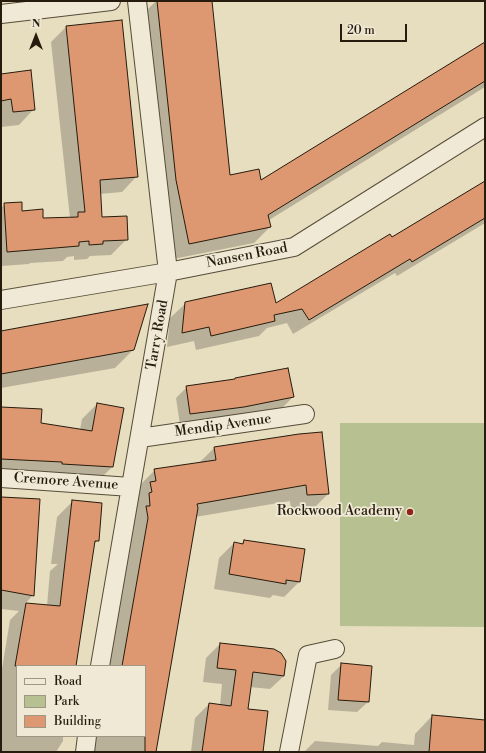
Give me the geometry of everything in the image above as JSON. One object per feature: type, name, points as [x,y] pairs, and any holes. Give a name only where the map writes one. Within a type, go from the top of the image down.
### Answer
[{"type":"street","points":[[1,14],[111,1]]},
{"type":"street","name":"Tarry Road","points":[[100,665],[168,272],[137,1]]},
{"type":"street","name":"Nansen Road","points":[[1,300],[168,272],[294,247],[485,127]]},
{"type":"street","name":"Mendip Avenue","points":[[140,438],[306,414]]},
{"type":"street","name":"Cremore Avenue","points":[[1,478],[131,487]]},
{"type":"street","points":[[289,752],[308,655],[335,649]]},
{"type":"street","points":[[85,752],[87,737]]},
{"type":"green space","name":"Rockwood Academy","points":[[340,423],[485,423],[485,627],[340,626]]},
{"type":"building","points":[[157,1],[212,1],[230,175],[259,169],[261,180],[485,42],[485,81],[268,215],[271,227],[189,244],[176,180]]},
{"type":"building","points":[[122,20],[138,177],[100,180],[102,217],[127,216],[128,240],[103,241],[103,244],[89,245],[89,241],[79,242],[79,246],[7,252],[4,203],[22,202],[22,211],[43,209],[43,218],[78,217],[78,212],[85,212],[66,26]]},
{"type":"building","points":[[31,70],[35,110],[13,112],[11,99],[1,101],[1,74]]},
{"type":"building","points":[[485,181],[485,218],[412,262],[410,259],[309,320],[302,309],[274,315],[275,321],[211,336],[209,327],[182,333],[185,302],[271,283],[276,303],[390,234],[392,237]]},
{"type":"building","points":[[148,304],[134,350],[1,374],[1,331]]},
{"type":"building","points":[[288,368],[294,397],[244,407],[190,414],[186,386],[235,379]]},
{"type":"building","points":[[97,403],[124,408],[113,467],[62,464],[62,462],[1,459],[1,407],[42,409],[41,423],[92,431]]},
{"type":"building","points":[[322,432],[329,494],[307,495],[306,485],[197,504],[198,508],[156,752],[145,752],[146,665],[122,665],[148,518],[146,506],[150,506],[149,493],[152,492],[150,482],[156,481],[154,469],[216,460],[214,447]]},
{"type":"building","points":[[1,497],[40,499],[34,596],[1,590]]},
{"type":"building","points":[[72,500],[102,503],[99,541],[95,541],[76,665],[15,666],[26,603],[60,606]]},
{"type":"building","points":[[244,540],[305,549],[300,582],[286,580],[286,584],[229,574],[234,542],[243,544]]},
{"type":"building","points":[[220,643],[274,649],[281,653],[286,661],[284,676],[253,672],[248,709],[268,711],[263,752],[202,752],[209,703],[231,706],[236,670],[217,668]]},
{"type":"building","points":[[341,663],[372,666],[369,702],[338,700]]},
{"type":"building","points":[[432,715],[485,720],[485,752],[429,752]]},
{"type":"place","name":"Rockwood Academy","points":[[410,512]]}]
